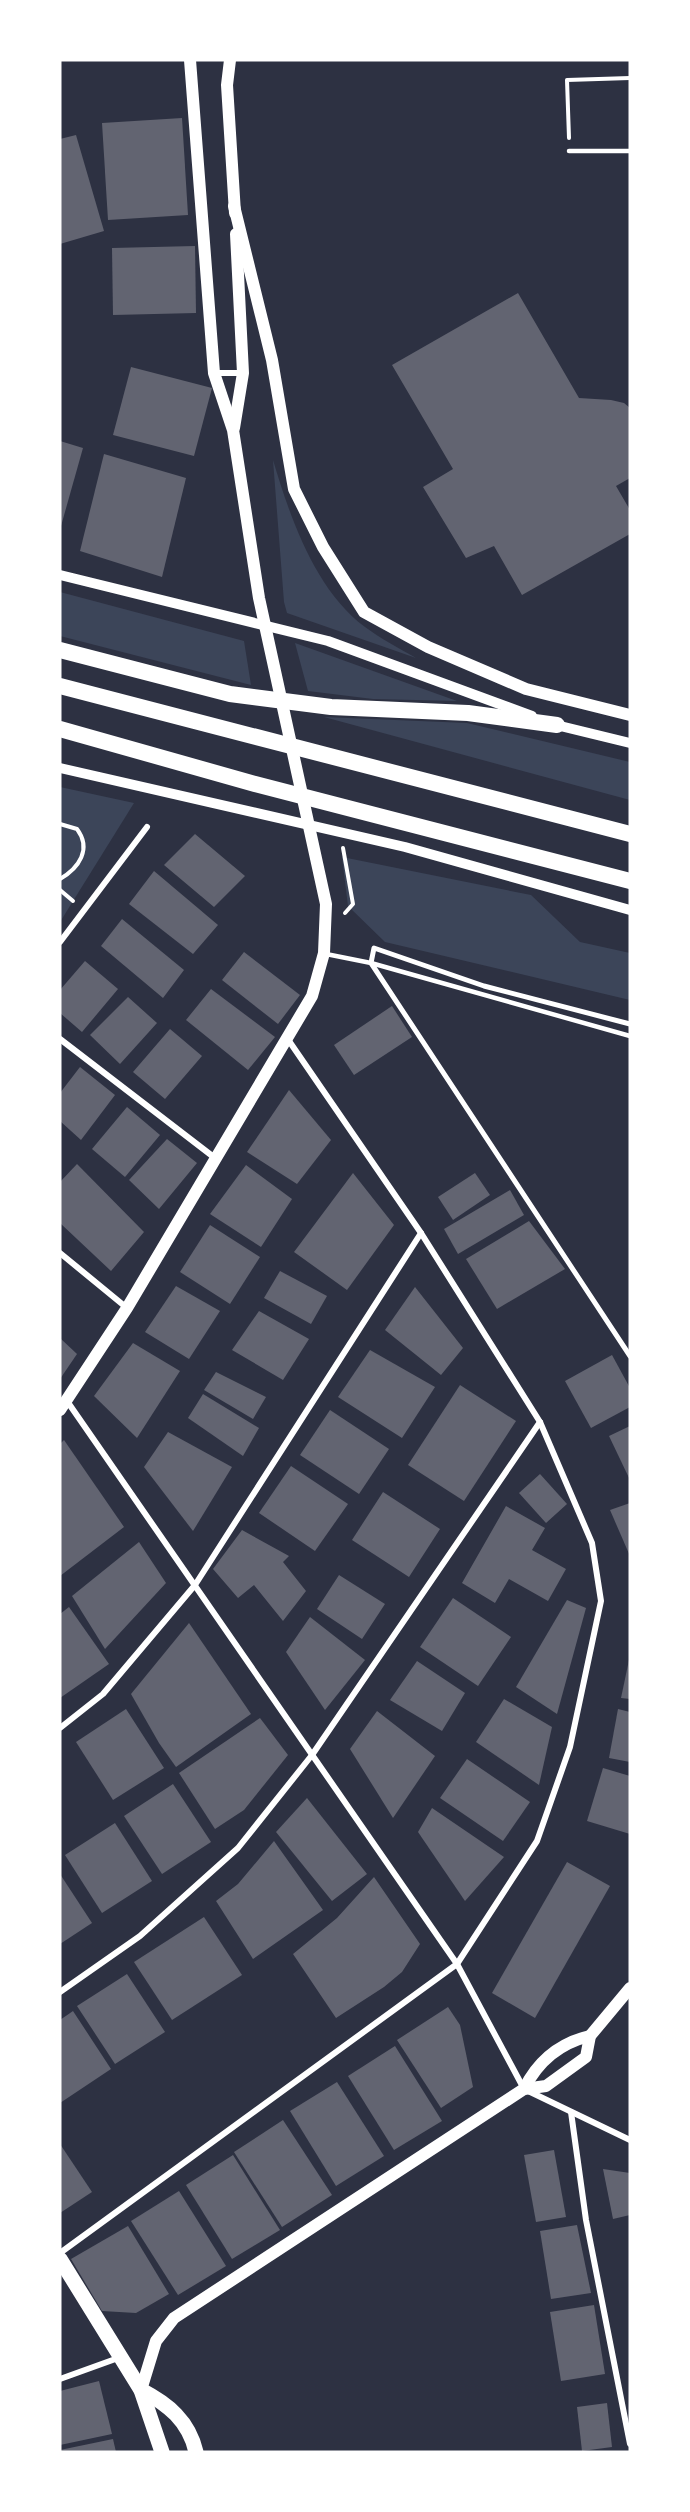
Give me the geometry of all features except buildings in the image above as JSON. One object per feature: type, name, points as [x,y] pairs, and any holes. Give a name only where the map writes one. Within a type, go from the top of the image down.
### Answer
[{"type":"highway","points":[[60,650],[230,694],[331,707],[468,713],[556,725]]},
{"type":"highway","points":[[60,686],[630,834]]},
{"type":"highway","points":[[60,729],[255,784],[630,881]]},
{"type":"main road","points":[[63,1405],[126,1308],[312,996],[324,953],[326,904],[259,598],[233,430],[214,373],[189,60]]},
{"type":"main road","points":[[230,60],[227,85],[243,373],[233,430]]},
{"type":"main road","points":[[234,206],[272,360],[294,489],[323,547],[364,612],[428,647],[526,689],[630,715]]},
{"type":"main road","points":[[141,2390],[156,2341],[174,2318],[524,2089],[546,2086],[586,2057],[590,2036],[630,1988]]},
{"type":"main road","points":[[524,2089],[534,2068],[571,2040],[590,2036]]},
{"type":"main road","points":[[60,2259],[141,2390],[162,2452]]},
{"type":"main road","points":[[141,2390],[165,2402],[182,2420],[194,2442],[196,2452]]},
{"type":"street","points":[[214,373],[243,373]]},
{"type":"street","points":[[60,575],[328,641],[556,725],[630,743]]},
{"type":"street","points":[[60,768],[341,832],[630,910]]},
{"type":"street","points":[[60,942],[147,826]]},
{"type":"street","points":[[630,1024],[484,986],[374,948],[371,963],[630,1356]]},
{"type":"street","points":[[60,2253],[457,1964],[537,1841],[570,1747],[601,1601],[592,1543],[540,1422],[421,1233],[287,1038]]},
{"type":"street","points":[[60,1039],[214,1158]]},
{"type":"street","points":[[60,1728],[103,1694],[195,1585],[421,1233]]},
{"type":"street","points":[[60,1253],[126,1308]]},
{"type":"street","points":[[63,1405],[195,1585],[457,1964],[524,2089],[630,2140]]},
{"type":"street","points":[[60,1992],[140,1936],[238,1848],[312,1755],[540,1422]]},
{"type":"street","points":[[572,2112],[586,2220],[630,2444]]},
{"type":"street","points":[[60,2379],[121,2356]]},
{"type":"lane","points":[[569,151],[630,151]]},
{"type":"lane","points":[[324,953],[371,963],[630,1036]]},
{"type":"path","points":[[569,151],[567,80],[630,78]]},
{"type":"path","points":[[60,824],[77,829],[84,842],[84,849],[75,867],[60,879]]},
{"type":"path","points":[[341,832],[353,904],[345,913]]},
{"type":"shaded area","points":[[273,460],[296,528],[318,573],[332,593],[347,612],[365,627],[416,658],[287,613],[284,602]]},
{"type":"shaded area","points":[[60,592],[244,641],[251,685],[60,636]]},
{"type":"shaded area","points":[[295,643],[457,701],[373,699],[308,691]]},
{"type":"shaded area","points":[[324,717],[467,723],[630,762],[630,800]]},
{"type":"shaded area","points":[[60,787],[134,803],[60,922]]},
{"type":"shaded area","points":[[342,857],[531,895],[580,942],[630,953],[630,1000],[385,942],[348,906]]}]
